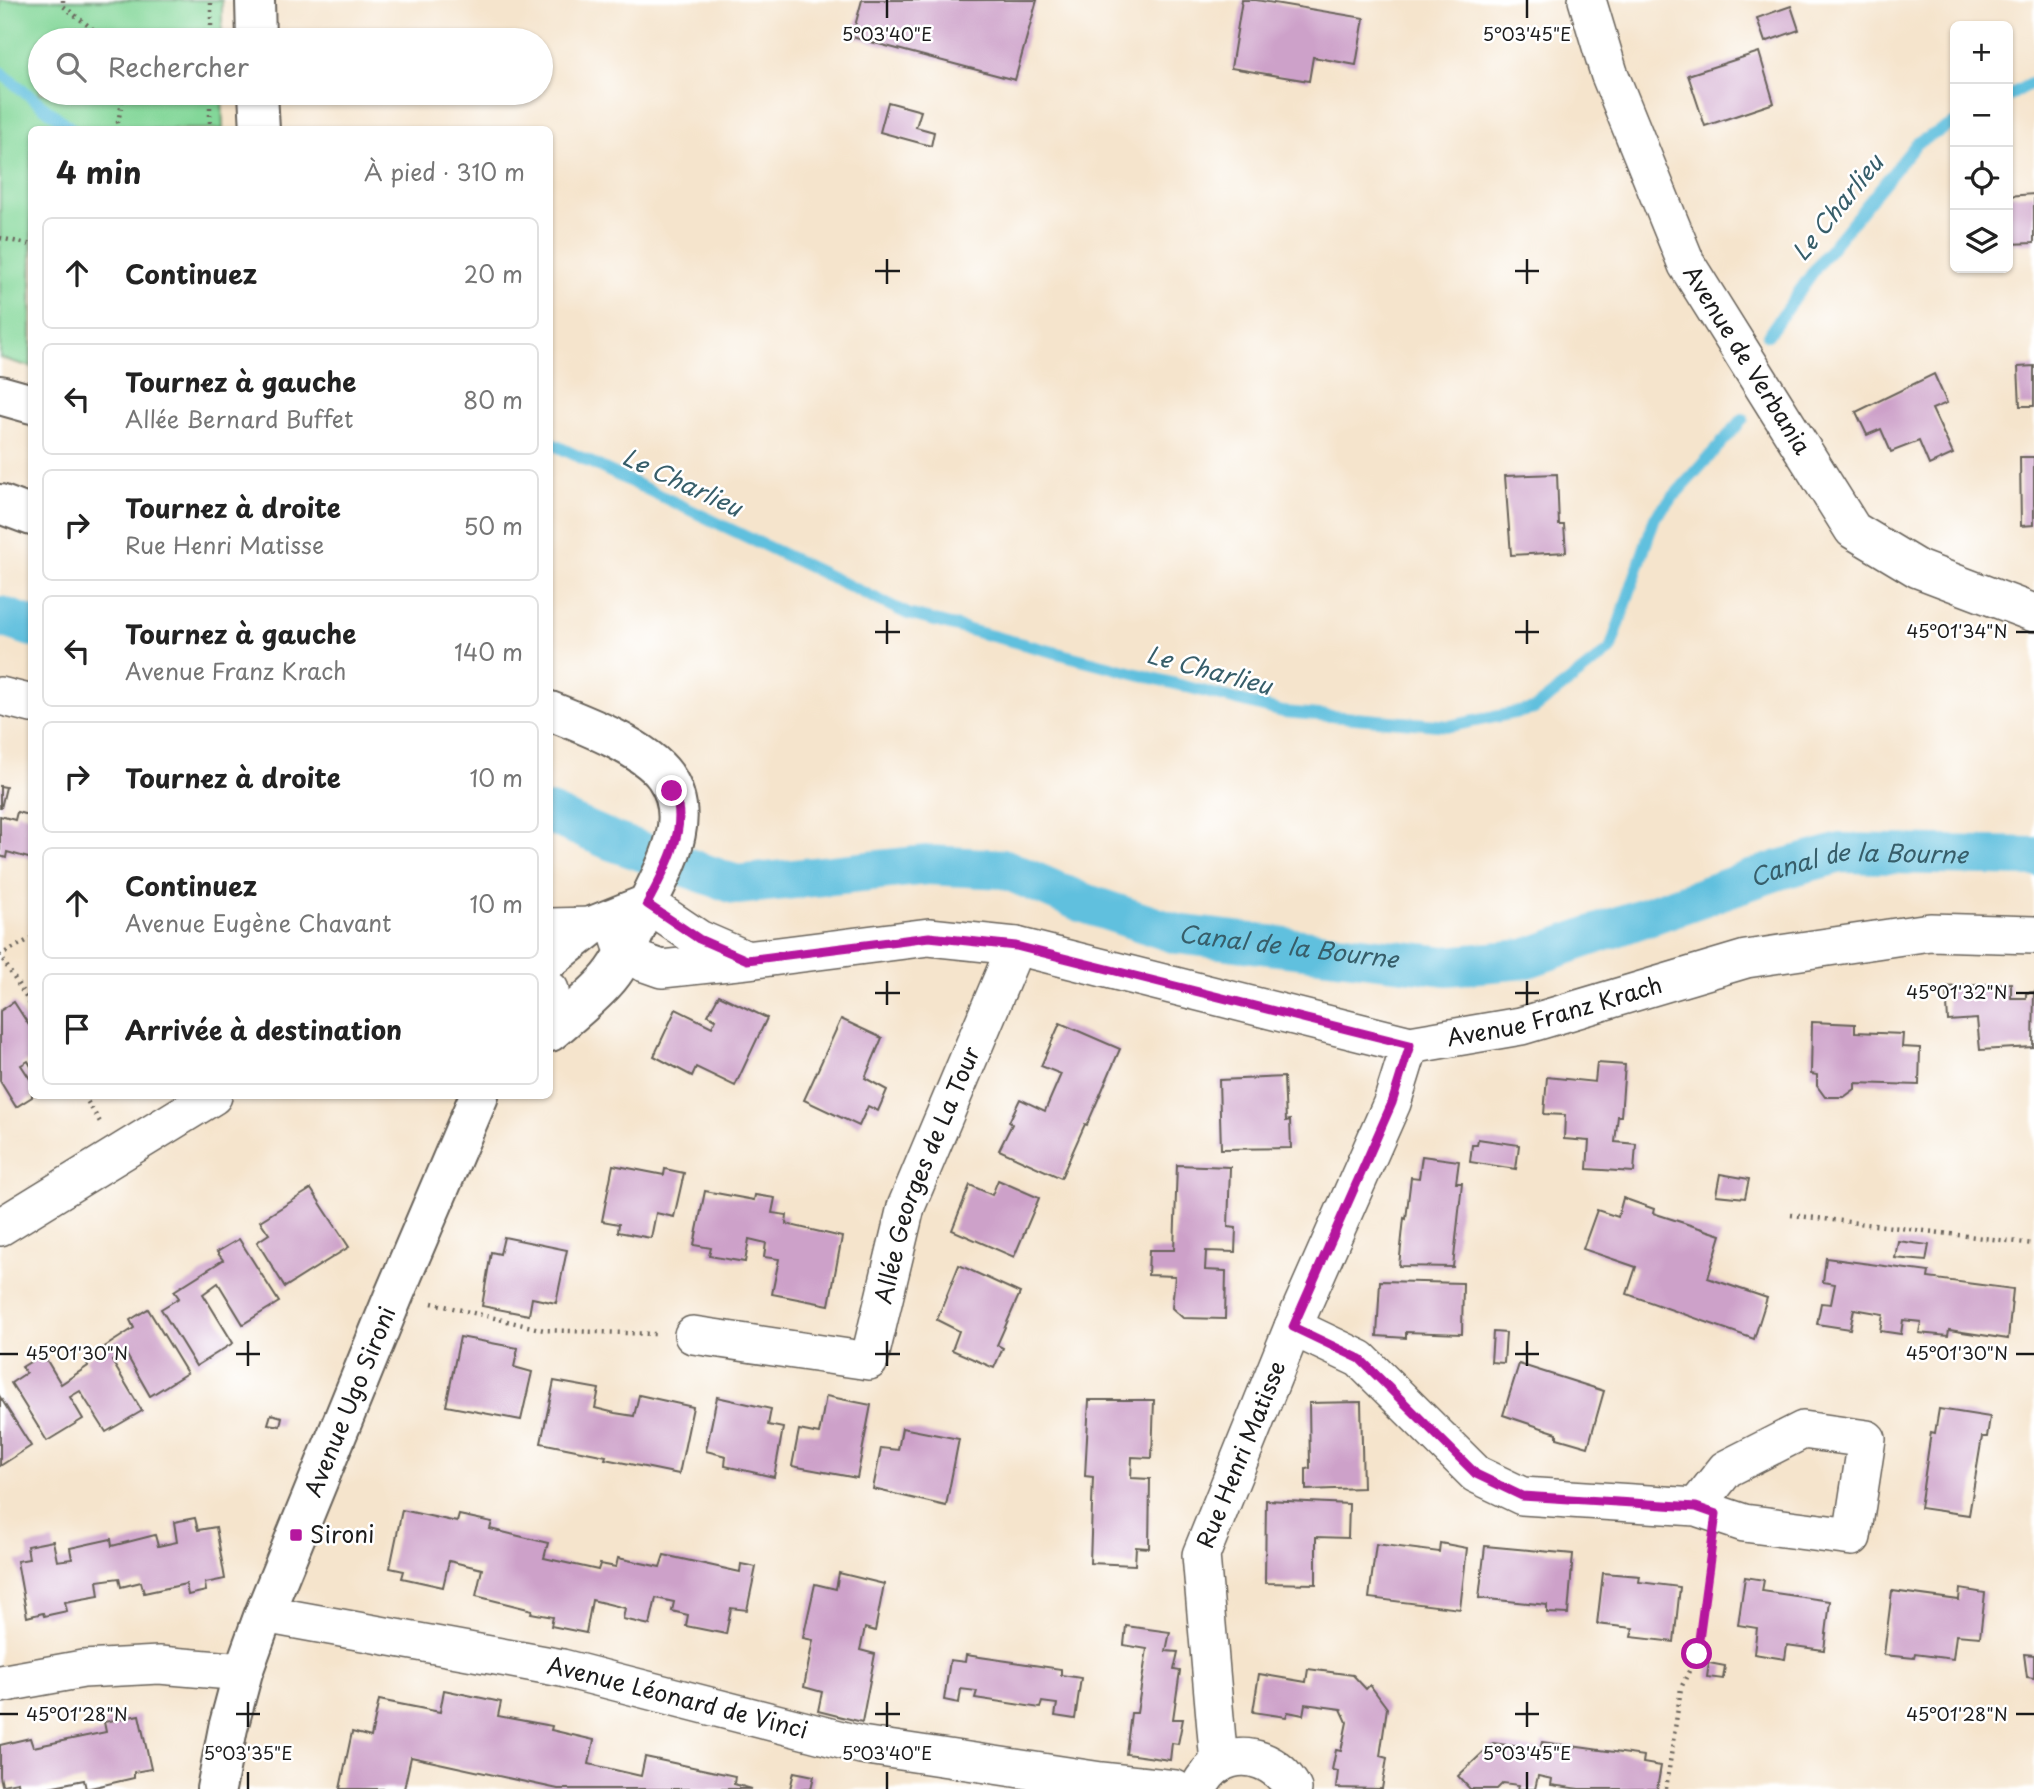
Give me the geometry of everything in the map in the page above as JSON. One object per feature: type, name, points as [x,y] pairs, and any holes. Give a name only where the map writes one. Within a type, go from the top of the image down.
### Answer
[{"type":"street","points":[[255,0],[256,28]]},
{"type":"street","name":"Avenue de Verbania","points":[[1587,0],[1609,73],[1687,265],[1853,530],[1918,569],[2031,612]]},
{"type":"street","points":[[259,105],[260,126]]},
{"type":"street","points":[[0,395],[28,403]]},
{"type":"street","points":[[0,504],[28,514]]},
{"type":"street","points":[[0,696],[28,703]]},
{"type":"street","points":[[553,712],[615,740],[652,761],[666,777],[678,807],[675,842],[627,917],[610,976],[553,1029]]},
{"type":"street","points":[[553,957],[627,917]]},
{"type":"street","points":[[553,927],[627,917],[699,939],[747,960]]},
{"type":"street","name":"Avenue Franz Krach","points":[[627,917],[642,962],[662,969],[929,937],[1016,946],[1410,1045],[1521,1026],[1746,959],[1930,932],[2034,935]]},
{"type":"street","name":"Allée Georges de La Tour","points":[[693,1335],[869,1361],[906,1207],[1016,946]]},
{"type":"street","name":"Rue Henri Matisse","points":[[1209,1777],[1200,1555],[1293,1327],[1392,1103],[1410,1045]]},
{"type":"street","points":[[0,1227],[208,1099]]},
{"type":"street","name":"Avenue Ugo Sironi","points":[[216,1789],[243,1672],[264,1614],[476,1099]]},
{"type":"street","points":[[1293,1327],[1360,1359],[1476,1474],[1522,1496],[1706,1511]]},
{"type":"street","name":"Avenue Léonard de Vinci","points":[[264,1614],[562,1668],[861,1745],[1101,1781],[1175,1789]]},
{"type":"street","points":[[0,1684],[83,1669],[159,1665],[243,1672]]},
{"type":"street","points":[[1209,1777],[1234,1759],[1249,1758],[1265,1761],[1278,1769],[1289,1780],[1293,1789]]},
{"type":"path","points":[[63,0],[63,6],[90,28]]},
{"type":"path","points":[[211,0],[211,28]]},
{"type":"path","points":[[119,126],[122,105]]},
{"type":"path","points":[[210,105],[210,126]]},
{"type":"path","points":[[0,238],[28,243]]},
{"type":"path","points":[[28,940],[1,955],[28,1000]]},
{"type":"path","points":[[1791,1215],[2034,1244]]},
{"type":"path","points":[[394,1294],[544,1330],[693,1335]]},
{"type":"path","points":[[1665,1789],[1681,1688],[1697,1654],[1706,1511]]},
{"type":"green space","points":[[0,0],[222,0],[222,28],[28,28],[28,105],[222,105],[223,126],[28,126],[28,366],[0,358]]},
{"type":"building","points":[[862,0],[1037,0],[1015,80],[852,37]]},
{"type":"building","points":[[1242,0],[1364,18],[1356,65],[1313,57],[1309,81],[1231,68]]},
{"type":"building","points":[[1791,6],[1799,30],[1765,42],[1757,18]]},
{"type":"building","points":[[1759,52],[1774,103],[1705,126],[1688,75]]},
{"type":"building","points":[[888,102],[921,111],[916,127],[934,132],[931,146],[880,132]]},
{"type":"building","points":[[2034,194],[2034,243],[2013,244],[2013,196]]},
{"type":"building","points":[[2034,366],[2034,406],[2020,406],[2018,367]]},
{"type":"building","points":[[1934,374],[1947,403],[1932,409],[1953,454],[1929,465],[1919,441],[1891,452],[1881,429],[1867,435],[1856,412]]},
{"type":"building","points":[[2020,457],[2034,457],[2034,525],[2021,526]]},
{"type":"building","points":[[1557,474],[1559,525],[1564,525],[1566,552],[1511,555],[1505,476]]},
{"type":"building","points":[[0,786],[6,787],[1,808],[0,808]]},
{"type":"building","points":[[17,812],[28,815],[28,858],[7,852],[6,858],[0,856],[0,816],[15,820]]},
{"type":"building","points":[[2011,983],[2011,998],[2026,998],[2026,993],[2034,992],[2033,1047],[1980,1050],[1977,1019],[1948,1021],[1946,987]]},
{"type":"building","points":[[719,995],[767,1018],[735,1086],[696,1067],[692,1076],[654,1056],[676,1009],[712,1027],[716,1019],[708,1015]]},
{"type":"building","points":[[14,1002],[28,1024],[28,1061],[21,1065],[28,1076],[29,1099],[16,1107],[0,1081],[0,1011]]},
{"type":"building","points":[[841,1019],[882,1038],[865,1078],[887,1090],[878,1111],[868,1106],[859,1126],[804,1100]]},
{"type":"building","points":[[1812,1022],[1855,1024],[1855,1032],[1903,1034],[1902,1047],[1920,1048],[1919,1085],[1855,1083],[1855,1089],[1844,1097],[1825,1097],[1817,1086],[1817,1075],[1811,1074]]},
{"type":"building","points":[[1060,1023],[1120,1049],[1061,1178],[999,1150],[1012,1124],[1009,1122],[1020,1099],[1045,1111],[1061,1074],[1041,1066]]},
{"type":"building","points":[[1597,1063],[1625,1065],[1621,1116],[1618,1116],[1615,1142],[1636,1144],[1634,1172],[1587,1169],[1589,1141],[1564,1139],[1565,1115],[1544,1114],[1547,1077],[1595,1082]]},
{"type":"building","points":[[1284,1077],[1286,1121],[1290,1120],[1291,1148],[1221,1149],[1219,1080]]},
{"type":"building","points":[[1478,1139],[1519,1145],[1516,1169],[1470,1162],[1472,1145],[1477,1145]]},
{"type":"building","points":[[1422,1156],[1459,1161],[1456,1183],[1462,1183],[1453,1267],[1399,1266],[1411,1177],[1419,1178]]},
{"type":"building","points":[[613,1165],[664,1175],[665,1169],[684,1173],[674,1217],[656,1213],[651,1238],[618,1232],[619,1224],[602,1221]]},
{"type":"building","points":[[1177,1165],[1230,1167],[1228,1227],[1236,1228],[1235,1252],[1206,1251],[1205,1270],[1226,1271],[1225,1319],[1183,1318],[1172,1308],[1175,1276],[1148,1275],[1149,1250],[1174,1250]]},
{"type":"building","points":[[1720,1174],[1749,1179],[1745,1198],[1716,1195]]},
{"type":"building","points":[[998,1180],[1039,1198],[1014,1257],[952,1230],[970,1185],[992,1195]]},
{"type":"building","points":[[311,1189],[349,1247],[285,1287],[257,1242],[269,1234],[260,1221]]},
{"type":"building","points":[[705,1191],[754,1200],[755,1195],[775,1198],[772,1213],[787,1215],[786,1224],[842,1237],[829,1305],[772,1294],[779,1259],[764,1257],[766,1243],[749,1239],[745,1262],[709,1256],[711,1248],[694,1245]]},
{"type":"building","points":[[1623,1198],[1654,1209],[1653,1213],[1721,1235],[1708,1278],[1767,1298],[1754,1339],[1627,1294],[1636,1267],[1583,1249],[1597,1210],[1618,1217]]},
{"type":"building","points":[[504,1237],[567,1250],[556,1303],[532,1298],[529,1315],[482,1306],[491,1252],[500,1254]]},
{"type":"building","points":[[239,1239],[279,1302],[243,1324],[218,1283],[203,1294],[233,1343],[196,1366],[161,1309],[179,1298],[174,1291],[223,1260],[217,1252]]},
{"type":"building","points":[[1898,1241],[1929,1245],[1926,1261],[1895,1258]]},
{"type":"building","points":[[1826,1258],[1929,1272],[1928,1278],[2013,1289],[2008,1339],[1949,1330],[1948,1336],[1919,1333],[1921,1322],[1903,1320],[1901,1334],[1880,1331],[1883,1314],[1854,1309],[1850,1329],[1817,1324],[1821,1303],[1831,1304],[1835,1284],[1823,1282]]},
{"type":"building","points":[[959,1265],[1020,1293],[997,1345],[1003,1348],[994,1368],[952,1350],[959,1331],[937,1320]]},
{"type":"building","points":[[1380,1281],[1463,1283],[1462,1334],[1406,1332],[1406,1338],[1377,1336]]},
{"type":"building","points":[[148,1309],[187,1373],[150,1396],[125,1352],[112,1361],[142,1411],[106,1432],[80,1391],[70,1397],[83,1419],[47,1441],[11,1383],[26,1373],[22,1367],[43,1354],[61,1384],[88,1366],[86,1359],[134,1328],[130,1320]]},
{"type":"building","points":[[1493,1332],[1506,1333],[1504,1363],[1491,1362]]},
{"type":"building","points":[[460,1337],[518,1348],[514,1367],[532,1372],[521,1420],[446,1406]]},
{"type":"building","points":[[1519,1364],[1604,1391],[1588,1447],[1557,1438],[1557,1433],[1503,1415]]},
{"type":"building","points":[[554,1381],[599,1389],[595,1408],[615,1413],[634,1416],[639,1395],[693,1407],[679,1474],[541,1443]]},
{"type":"building","points":[[826,1396],[871,1405],[857,1478],[792,1466],[799,1430],[819,1434]]},
{"type":"building","points":[[0,1397],[31,1446],[0,1466]]},
{"type":"building","points":[[717,1397],[771,1409],[768,1425],[783,1428],[774,1477],[725,1466],[726,1456],[706,1451]]},
{"type":"building","points":[[1089,1400],[1154,1400],[1152,1458],[1132,1457],[1131,1478],[1150,1479],[1149,1548],[1136,1547],[1135,1565],[1090,1563],[1093,1477],[1085,1476]]},
{"type":"building","points":[[1361,1402],[1363,1488],[1306,1490],[1306,1469],[1310,1468],[1309,1403]]},
{"type":"building","points":[[1939,1409],[1990,1417],[1987,1437],[1982,1437],[1969,1515],[1920,1508],[1931,1432],[1935,1433]]},
{"type":"building","points":[[271,1414],[282,1417],[280,1426],[268,1424]]},
{"type":"building","points":[[902,1428],[959,1439],[946,1506],[873,1489],[881,1448],[898,1450]]},
{"type":"building","points":[[1266,1500],[1349,1504],[1348,1538],[1316,1537],[1316,1584],[1265,1583]]},
{"type":"building","points":[[402,1510],[457,1522],[459,1515],[492,1522],[490,1529],[548,1543],[544,1558],[598,1570],[600,1564],[616,1567],[618,1558],[660,1567],[664,1555],[740,1572],[741,1564],[756,1567],[747,1610],[731,1608],[726,1634],[686,1626],[688,1615],[672,1611],[674,1602],[656,1598],[650,1625],[623,1619],[625,1608],[592,1600],[586,1633],[551,1626],[553,1617],[476,1596],[482,1569],[449,1561],[443,1587],[402,1578],[404,1571],[390,1568]]},
{"type":"building","points":[[195,1518],[198,1530],[216,1527],[225,1579],[205,1583],[206,1591],[188,1595],[186,1584],[144,1593],[141,1582],[121,1587],[119,1578],[97,1581],[99,1596],[65,1602],[67,1611],[27,1617],[17,1561],[29,1559],[27,1546],[53,1541],[57,1561],[72,1559],[70,1548],[111,1539],[112,1546],[155,1535],[158,1546],[177,1542],[174,1522]]},
{"type":"building","points":[[1440,1543],[1467,1548],[1460,1609],[1369,1598],[1376,1544],[1439,1552]]},
{"type":"building","points":[[1485,1546],[1573,1554],[1568,1614],[1547,1613],[1547,1605],[1479,1598]]},
{"type":"building","points":[[839,1573],[884,1584],[875,1631],[865,1628],[860,1650],[875,1654],[862,1722],[818,1711],[822,1692],[804,1687],[813,1640],[803,1638],[815,1584],[836,1589]]},
{"type":"building","points":[[1603,1573],[1640,1576],[1639,1582],[1680,1587],[1674,1642],[1631,1637],[1633,1628],[1597,1624]]},
{"type":"building","points":[[1745,1577],[1764,1580],[1762,1591],[1830,1601],[1824,1650],[1787,1645],[1785,1659],[1754,1654],[1757,1628],[1738,1625]]},
{"type":"building","points":[[1960,1589],[1985,1593],[1980,1637],[1956,1635],[1953,1659],[1915,1654],[1914,1658],[1884,1655],[1892,1591],[1959,1600]]},
{"type":"building","points":[[1126,1626],[1170,1632],[1166,1651],[1178,1652],[1174,1670],[1180,1671],[1173,1719],[1183,1719],[1178,1744],[1172,1743],[1170,1760],[1126,1754],[1131,1713],[1137,1713],[1147,1649],[1124,1645]]},
{"type":"building","points":[[2024,1654],[2034,1655],[2034,1678],[2027,1677]]},
{"type":"building","points":[[966,1655],[1061,1669],[1061,1675],[1081,1678],[1075,1719],[1055,1716],[1057,1704],[1042,1702],[1040,1708],[975,1698],[977,1691],[961,1689],[959,1703],[944,1700],[950,1660],[965,1662]]},
{"type":"building","points":[[1709,1663],[1725,1666],[1723,1679],[1707,1677]]},
{"type":"building","points":[[1308,1669],[1353,1675],[1366,1689],[1370,1685],[1387,1708],[1380,1756],[1387,1758],[1382,1789],[1336,1788],[1338,1771],[1332,1770],[1336,1750],[1341,1751],[1347,1722],[1341,1709],[1305,1704],[1303,1715],[1288,1712],[1286,1717],[1253,1712],[1259,1674],[1306,1682]]},
{"type":"building","points":[[444,1690],[501,1702],[498,1716],[552,1726],[551,1730],[594,1740],[589,1764],[641,1776],[645,1757],[735,1776],[734,1784],[752,1789],[558,1789],[411,1757],[404,1789],[340,1789],[352,1732],[371,1737],[379,1700],[440,1712]]},
{"type":"building","points":[[139,1715],[151,1769],[134,1772],[134,1778],[86,1789],[84,1780],[39,1789],[19,1789],[18,1782],[2,1785],[0,1745],[30,1738],[33,1747],[106,1732],[104,1722]]},
{"type":"building","points":[[1542,1742],[1644,1756],[1643,1763],[1661,1766],[1657,1789],[1579,1789],[1551,1785],[1552,1779],[1538,1776],[1535,1789],[1518,1789],[1519,1785],[1503,1783],[1497,1789],[1470,1789],[1458,1776],[1493,1743],[1540,1750]]},
{"type":"building","points":[[794,1772],[814,1776],[811,1789],[790,1789]]},
{"type":"waterway","name":"Le Charlieu","points":[[0,72],[28,94]]},
{"type":"waterway","name":"Le Charlieu","points":[[2013,93],[2034,82]]},
{"type":"waterway","name":"Le Charlieu","points":[[42,105],[68,126]]},
{"type":"waterway","name":"Le Charlieu","points":[[1768,335],[1823,258],[1917,143],[1950,126]]},
{"type":"waterway","name":"Le Charlieu","points":[[553,444],[908,614],[1283,712],[1450,726],[1534,709],[1610,650],[1655,517],[1743,419]]},
{"type":"waterway","name":"Canal de la Bourne","points":[[0,616],[28,626]]},
{"type":"waterway","name":"Canal de la Bourne","points":[[553,815],[612,841],[737,885],[927,865],[1005,869],[1081,902],[1177,934],[1446,966],[1525,959],[1779,870],[1841,853],[2034,857]]},
{"type":"place","name":"Sironi","points":[[296,1535]]},
{"type":"route","points":[[672,791],[678,807],[675,842],[647,904],[699,939],[747,960],[929,937],[1016,946],[1410,1045],[1392,1103],[1293,1327],[1360,1359],[1476,1474],[1522,1496],[1696,1507],[1716,1514],[1697,1654]]}]
